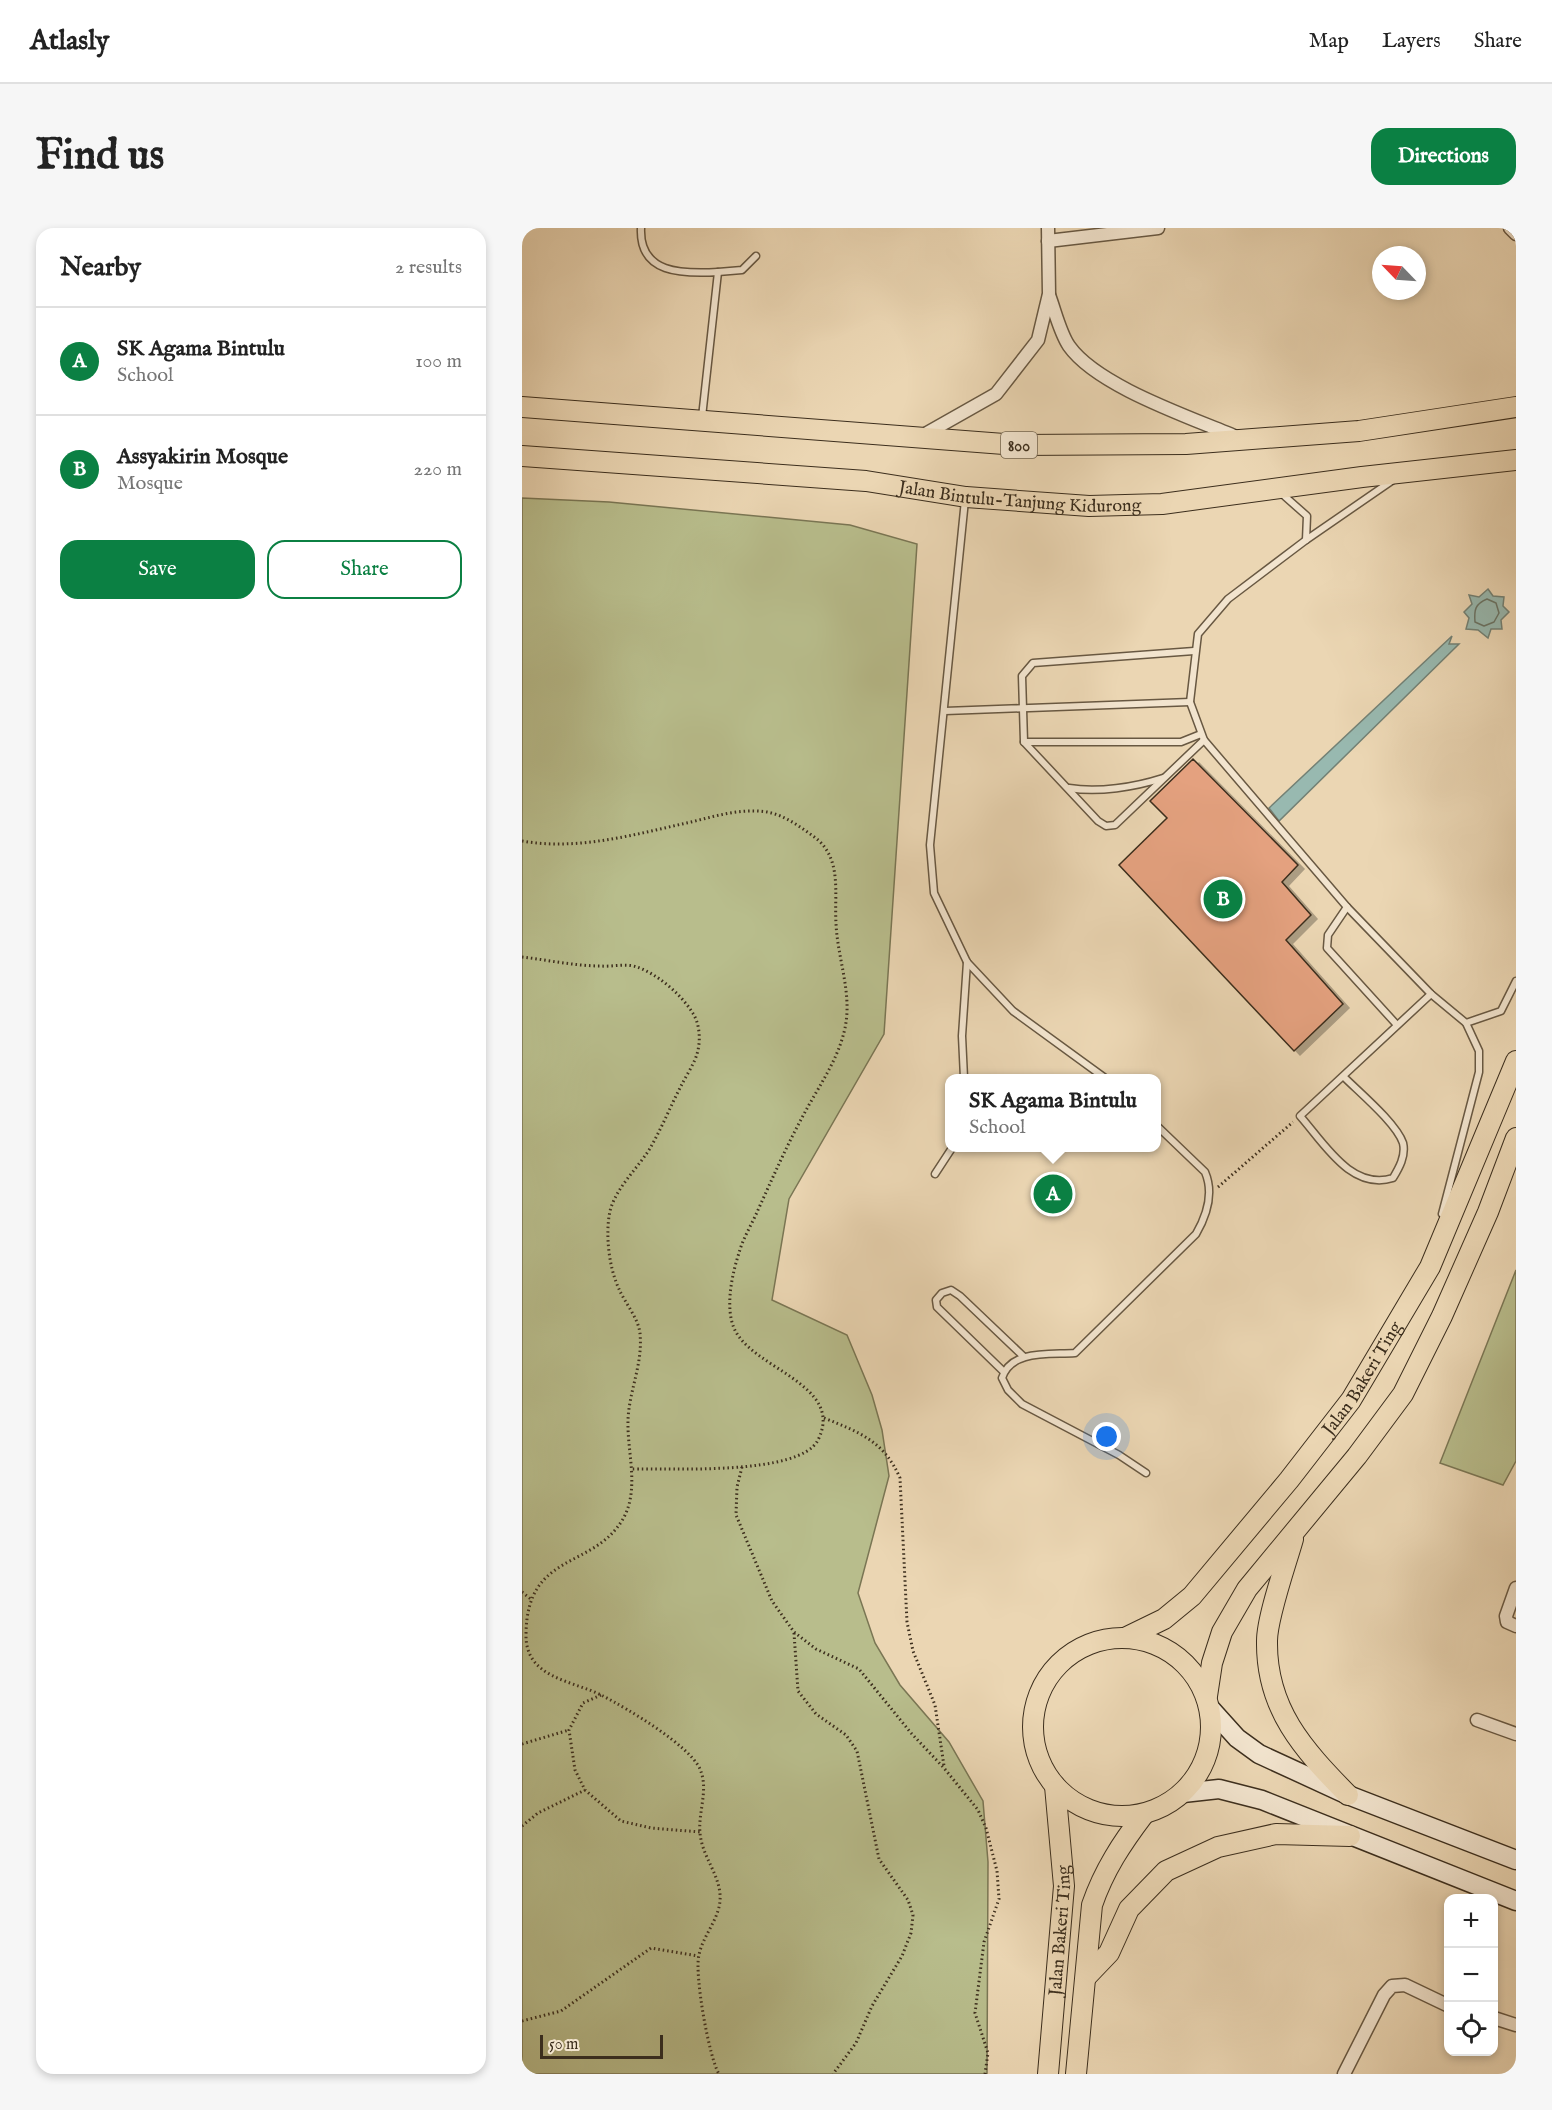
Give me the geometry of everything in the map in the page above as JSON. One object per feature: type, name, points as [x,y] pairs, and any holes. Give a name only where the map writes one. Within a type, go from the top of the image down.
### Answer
[{"type":"main road","name":"800","points":[[522,406],[1017,445],[1186,444],[1359,431],[1516,407]]},
{"type":"main road","name":"Jalan Bintulu-Tanjung Kidurong","points":[[522,456],[866,481],[966,497],[1089,506],[1162,504],[1275,488],[1516,460]]},
{"type":"main road","name":"Jalan Bakeri Ting","points":[[1127,1636],[1164,1619],[1191,1596],[1289,1480],[1351,1400],[1430,1268],[1516,1061]]},
{"type":"main road","name":"Jalan Bakeri Ting","points":[[1208,1702],[1212,1663],[1222,1632],[1248,1589],[1357,1456],[1402,1394],[1442,1316],[1488,1212],[1516,1138]]},
{"type":"main road","points":[[1296,1531],[1267,1640],[1271,1682],[1289,1729],[1348,1795]]},
{"type":"main road","points":[[1208,1702],[1212,1731],[1207,1754],[1197,1775],[1183,1792],[1165,1806],[1144,1814],[1120,1816],[1095,1812],[1073,1802],[1055,1786],[1039,1761],[1033,1731],[1036,1702],[1049,1675],[1070,1654],[1097,1640],[1127,1636],[1152,1642],[1176,1654],[1194,1673],[1208,1702],[1237,1738],[1259,1754],[1348,1795],[1516,1860]]},
{"type":"main road","name":"Jalan Bakeri Ting","points":[[1048,2074],[1064,1886],[1055,1786]]},
{"type":"main road","points":[[1183,1792],[1219,1788],[1251,1797],[1516,1901]]},
{"type":"main road","name":"Jalan Bakeri Ting","points":[[1076,2074],[1095,1897],[1118,1847],[1144,1814]]},
{"type":"main road","points":[[1087,1976],[1109,1953],[1129,1909],[1166,1871],[1218,1847],[1276,1834],[1350,1836]]},
{"type":"street","points":[[919,437],[996,394],[1038,340],[1049,294],[1048,228]]},
{"type":"street","points":[[1048,241],[1158,228]]},
{"type":"street","points":[[1510,228],[1516,234]]},
{"type":"street","points":[[1049,294],[1069,346],[1090,368],[1155,402],[1242,439]]},
{"type":"street","points":[[1516,1588],[1506,1616],[1507,1622],[1516,1626]]},
{"type":"street","points":[[1478,1720],[1516,1734]]},
{"type":"street","points":[[1344,2074],[1384,1995],[1392,1986],[1405,1985],[1444,2004]]},
{"type":"street","points":[[1498,2019],[1516,2025]]},
{"type":"lane","points":[[641,228],[641,242],[646,255],[662,268],[718,272],[742,270],[756,256]]},
{"type":"lane","points":[[702,420],[718,272]]},
{"type":"lane","points":[[1402,473],[1306,540],[1228,599],[1198,634],[1194,651],[1190,702],[1202,737],[1347,908],[1431,994],[1466,1023],[1479,1051],[1479,1072],[1430,1268]]},
{"type":"lane","points":[[1275,488],[1307,516],[1306,540]]},
{"type":"lane","points":[[966,497],[930,845],[934,893],[952,935],[967,962],[1013,1011],[1100,1074]]},
{"type":"lane","points":[[1194,651],[1033,663],[1022,676],[1024,742],[1098,821],[1106,826],[1115,825],[1164,778],[1202,737]]},
{"type":"lane","points":[[945,711],[1023,706],[1190,702]]},
{"type":"lane","points":[[1024,742],[1181,742],[1202,737]]},
{"type":"lane","points":[[1068,788],[1080,790],[1145,784],[1164,778]]},
{"type":"lane","points":[[1347,908],[1328,935],[1327,948],[1397,1025]]},
{"type":"lane","points":[[964,1074],[962,1036],[967,962]]},
{"type":"lane","points":[[1466,1023],[1501,1011],[1516,981]]},
{"type":"lane","points":[[1344,1077],[1397,1132],[1403,1145],[1403,1158],[1393,1178],[1382,1182],[1353,1173],[1300,1116],[1431,994]]},
{"type":"lane","points":[[1146,1473],[1119,1455],[1022,1404],[1008,1390],[1002,1378],[1004,1372],[1023,1356],[1075,1353],[1196,1234],[1204,1220],[1210,1194],[1205,1173],[1161,1130]]},
{"type":"lane","points":[[935,1174],[949,1152]]},
{"type":"lane","points":[[1004,1372],[937,1307],[936,1300],[942,1293],[951,1290],[960,1296],[1023,1356]]},
{"type":"path","points":[[522,841],[543,844],[605,841],[742,811],[769,812],[785,818],[817,839],[828,852],[836,876],[836,924],[847,1012],[839,1049],[788,1143],[739,1253],[729,1307],[734,1330],[748,1346],[811,1393],[823,1409],[824,1418],[818,1442],[803,1455],[782,1463],[742,1467],[631,1469]]},
{"type":"path","points":[[522,957],[598,966],[634,966],[662,981],[692,1012],[699,1029],[697,1053],[649,1149],[617,1195],[610,1213],[610,1258],[617,1286],[640,1331],[640,1361],[628,1418],[632,1491],[622,1520],[597,1545],[552,1570],[540,1583],[532,1600],[526,1634],[528,1652],[540,1669],[558,1680],[601,1695],[684,1748],[698,1764],[705,1782],[700,1832],[705,1857],[718,1881],[721,1897],[717,1915],[698,1956],[705,2033],[714,2066],[719,2074]]},
{"type":"path","points":[[1210,1194],[1300,1116]]},
{"type":"path","points":[[824,1418],[867,1436],[893,1461],[900,1478],[907,1622],[913,1651],[935,1705],[944,1768]]},
{"type":"path","points":[[742,1467],[736,1487],[736,1515],[772,1601],[794,1632],[816,1649],[859,1669],[978,1810],[986,1828],[997,1871],[999,1899],[984,1942],[975,2013],[988,2053],[985,2074]]},
{"type":"path","points":[[522,1592],[532,1600]]},
{"type":"path","points":[[794,1632],[798,1691],[816,1714],[846,1735],[857,1751],[879,1859],[908,1900],[913,1915],[911,1934],[902,1956],[872,2006],[856,2043],[833,2074]]},
{"type":"path","points":[[601,1695],[583,1703],[569,1730],[575,1770],[585,1790],[621,1821],[651,1828],[700,1832]]},
{"type":"path","points":[[522,1744],[569,1730]]},
{"type":"path","points":[[522,1826],[538,1813],[585,1790]]},
{"type":"path","points":[[522,2021],[561,2011],[651,1948],[698,1956]]},
{"type":"green space","points":[[522,498],[609,502],[850,525],[917,544],[884,1034],[789,1199],[772,1300],[847,1335],[872,1395],[882,1430],[889,1476],[858,1593],[875,1643],[900,1685],[949,1742],[983,1801],[988,1862],[987,2074],[522,2074]]},
{"type":"green space","points":[[1516,1270],[1516,1461],[1503,1485],[1440,1463]]},
{"type":"water","points":[[1488,589],[1493,596],[1504,597],[1503,606],[1509,612],[1501,620],[1502,629],[1491,629],[1488,638],[1478,630],[1466,629],[1469,618],[1464,612],[1472,604],[1469,595],[1479,597]]},
{"type":"water","points":[[1452,636],[1449,644],[1459,644],[1279,821],[1269,808]]},
{"type":"building","points":[[1193,759],[1298,865],[1282,882],[1311,915],[1286,940],[1343,1004],[1294,1051],[1119,865],[1167,818],[1150,801]]},
{"type":"place","name":"Assyakirin Mosque","points":[[1223,899]]},
{"type":"place","name":"SK Agama Bintulu","points":[[1053,1194]]}]
